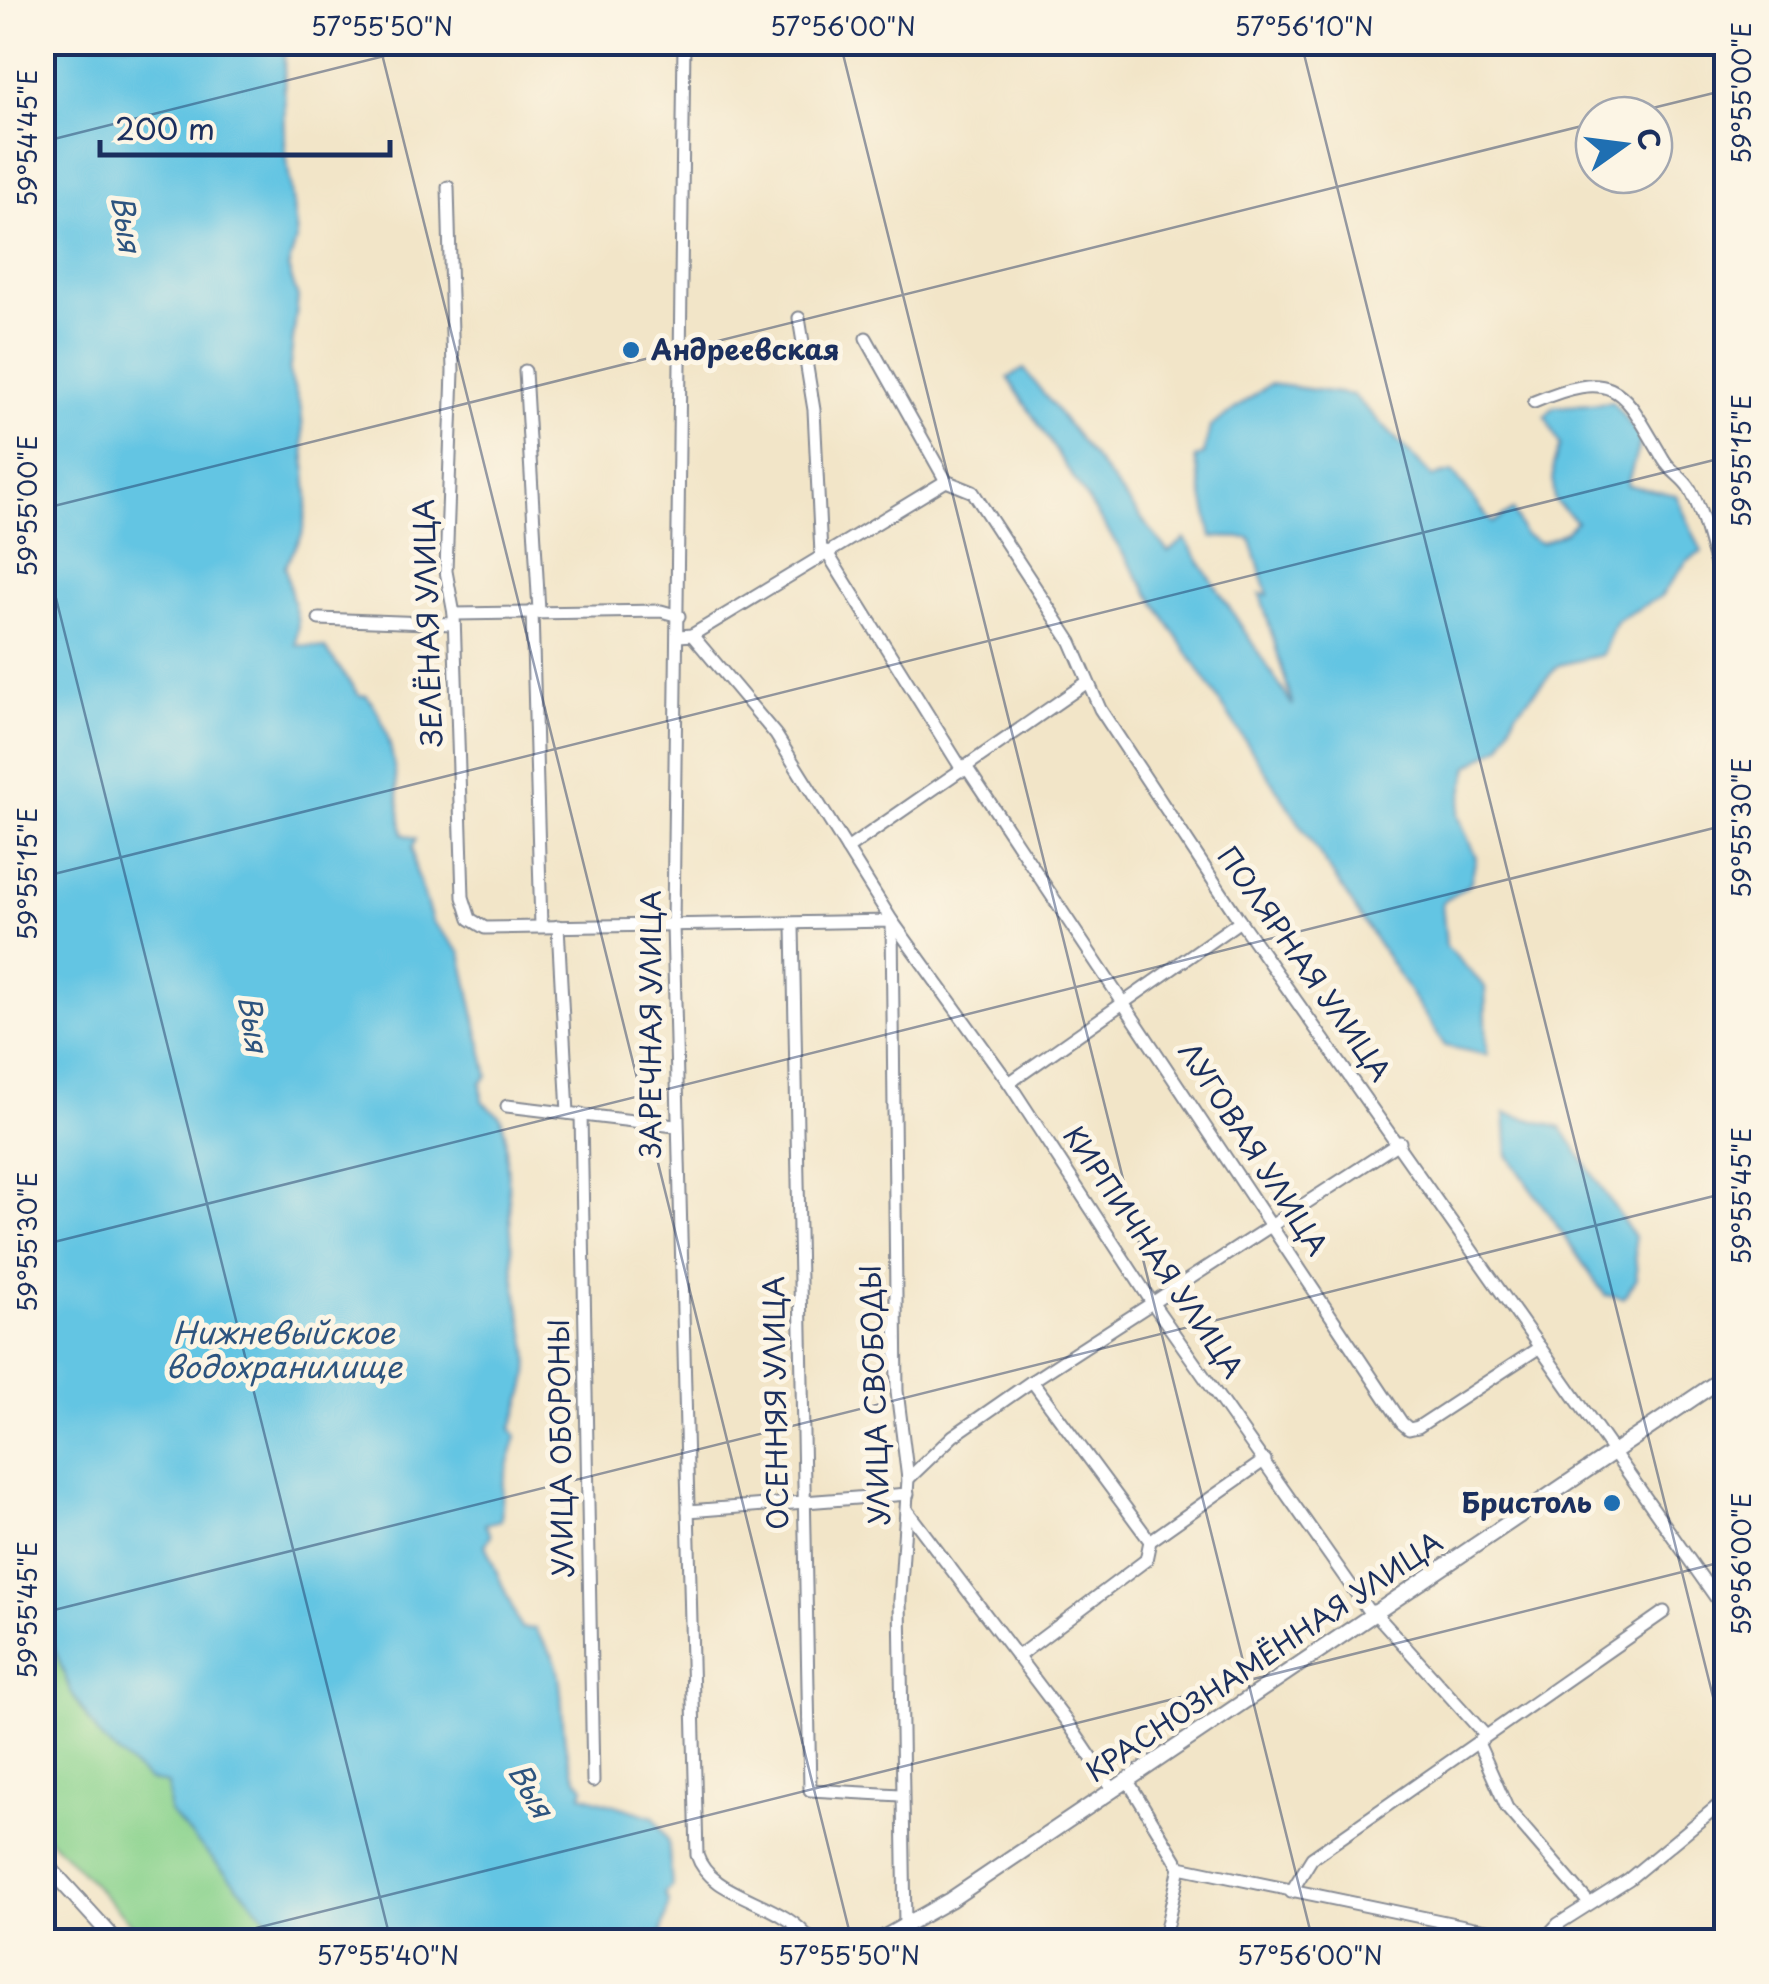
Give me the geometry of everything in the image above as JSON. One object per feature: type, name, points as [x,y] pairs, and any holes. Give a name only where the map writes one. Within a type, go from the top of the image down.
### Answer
[{"type":"main road","name":"КРАСНОЗНАМЁННАЯ УЛИЦА","points":[[876,1942],[1128,1781],[1372,1612],[1726,1376]]},
{"type":"main road","points":[[42,1860],[116,1942]]},
{"type":"street","name":"ЗАРЕЧНАЯ УЛИЦА","points":[[684,42],[679,616],[685,635],[674,925],[675,1126],[697,1856],[702,1871],[715,1882],[772,1906],[812,1942]]},
{"type":"street","name":"ЗЕЛЁНАЯ УЛИЦА","points":[[448,186],[452,372],[446,571],[453,619],[463,896],[470,919],[485,928],[541,926]]},
{"type":"street","name":"ЛУГОВАЯ УЛИЦА","points":[[798,318],[814,410],[824,553],[1408,1429],[1540,1347]]},
{"type":"street","name":"ПОЛЯРНАЯ УЛИЦА","points":[[866,338],[946,481],[973,492],[1071,642],[1086,683],[1240,921],[1400,1142],[1612,1453],[1726,1612]]},
{"type":"street","points":[[525,371],[535,611],[541,926],[793,926],[892,921]]},
{"type":"street","points":[[1534,402],[1598,385],[1624,394],[1642,416],[1666,463],[1688,484],[1726,592]]},
{"type":"street","points":[[685,635],[946,481]]},
{"type":"street","points":[[319,619],[453,619],[535,611],[660,611],[679,616]]},
{"type":"street","name":"КИРПИЧНАЯ УЛИЦА","points":[[685,635],[776,735],[892,921],[1009,1083],[1151,1301],[1372,1612],[1482,1740],[1507,1808],[1588,1904]]},
{"type":"street","points":[[848,850],[1086,683]]},
{"type":"street","name":"УЛИЦА СВОБОДЫ","points":[[892,921],[896,1390],[908,1479],[900,1600],[904,1926]]},
{"type":"street","points":[[1009,1083],[1240,921]]},
{"type":"street","name":"УЛИЦА ОБОРОНЫ","points":[[558,926],[574,1113],[592,1782]]},
{"type":"street","name":"ОСЕННЯЯ УЛИЦА","points":[[793,926],[810,1790],[900,1795]]},
{"type":"street","points":[[507,1106],[675,1126]]},
{"type":"street","points":[[908,1479],[953,1436],[1032,1381],[1400,1142]]},
{"type":"street","points":[[1032,1381],[1150,1541]]},
{"type":"street","points":[[1017,1657],[1146,1560],[1150,1541],[1265,1460]]},
{"type":"street","points":[[688,1510],[908,1494]]},
{"type":"street","points":[[908,1512],[1112,1790]]},
{"type":"street","points":[[1291,1892],[1312,1858],[1664,1612]]},
{"type":"street","points":[[1128,1781],[1180,1867],[1163,1942]]},
{"type":"street","points":[[1545,1938],[1588,1904],[1629,1879],[1726,1799]]},
{"type":"street","points":[[1180,1867],[1474,1928],[1564,1942]]},
{"type":"street","points":[[1470,1942],[1474,1928]]},
{"type":"green space","points":[[43,1639],[57,1656],[81,1710],[102,1736],[138,1767],[169,1784],[169,1812],[282,1933],[292,1932],[306,1941],[148,1941],[43,1832]]},
{"type":"water","name":"Нижневыйское водохранилище","points":[[43,42],[292,43],[284,56],[285,144],[297,237],[288,268],[298,298],[289,373],[301,408],[308,497],[302,535],[285,567],[298,622],[296,645],[325,648],[359,695],[367,696],[377,710],[390,744],[403,834],[416,839],[412,847],[415,868],[432,921],[461,953],[488,1076],[481,1083],[482,1101],[501,1117],[505,1132],[514,1272],[529,1365],[511,1429],[517,1436],[503,1484],[501,1520],[485,1524],[491,1535],[485,1545],[521,1628],[535,1629],[556,1663],[565,1744],[584,1787],[582,1795],[654,1817],[668,1840],[672,1887],[665,1894],[669,1902],[660,1941],[306,1942],[292,1932],[282,1934],[169,1812],[168,1784],[148,1780],[102,1740],[72,1694],[53,1645],[43,1639]]},
{"type":"water","points":[[1024,369],[1168,552],[1185,539],[1293,706],[1260,594],[1268,595],[1250,538],[1212,537],[1195,458],[1204,454],[1210,427],[1270,384],[1353,395],[1433,477],[1453,472],[1492,523],[1513,510],[1524,534],[1541,543],[1566,532],[1576,521],[1554,500],[1553,466],[1560,445],[1545,416],[1554,407],[1612,402],[1641,438],[1627,485],[1676,495],[1702,552],[1687,561],[1660,597],[1616,621],[1602,655],[1559,665],[1516,712],[1502,745],[1469,766],[1458,815],[1476,858],[1470,884],[1442,903],[1446,946],[1485,987],[1487,1055],[1445,1046],[1008,378]]},
{"type":"water","points":[[1505,1113],[1562,1128],[1634,1237],[1637,1279],[1623,1298],[1605,1295],[1508,1155]]},
{"type":"place","name":"Андреевская","points":[[631,350]]},
{"type":"place","name":"Бристоль","points":[[1612,1503]]},
{"type":"water label","name":"Выя","points":[[125,224]]},
{"type":"water label","name":"Выя","points":[[252,1024]]},
{"type":"water label","name":"Выя","points":[[530,1791]]}]
